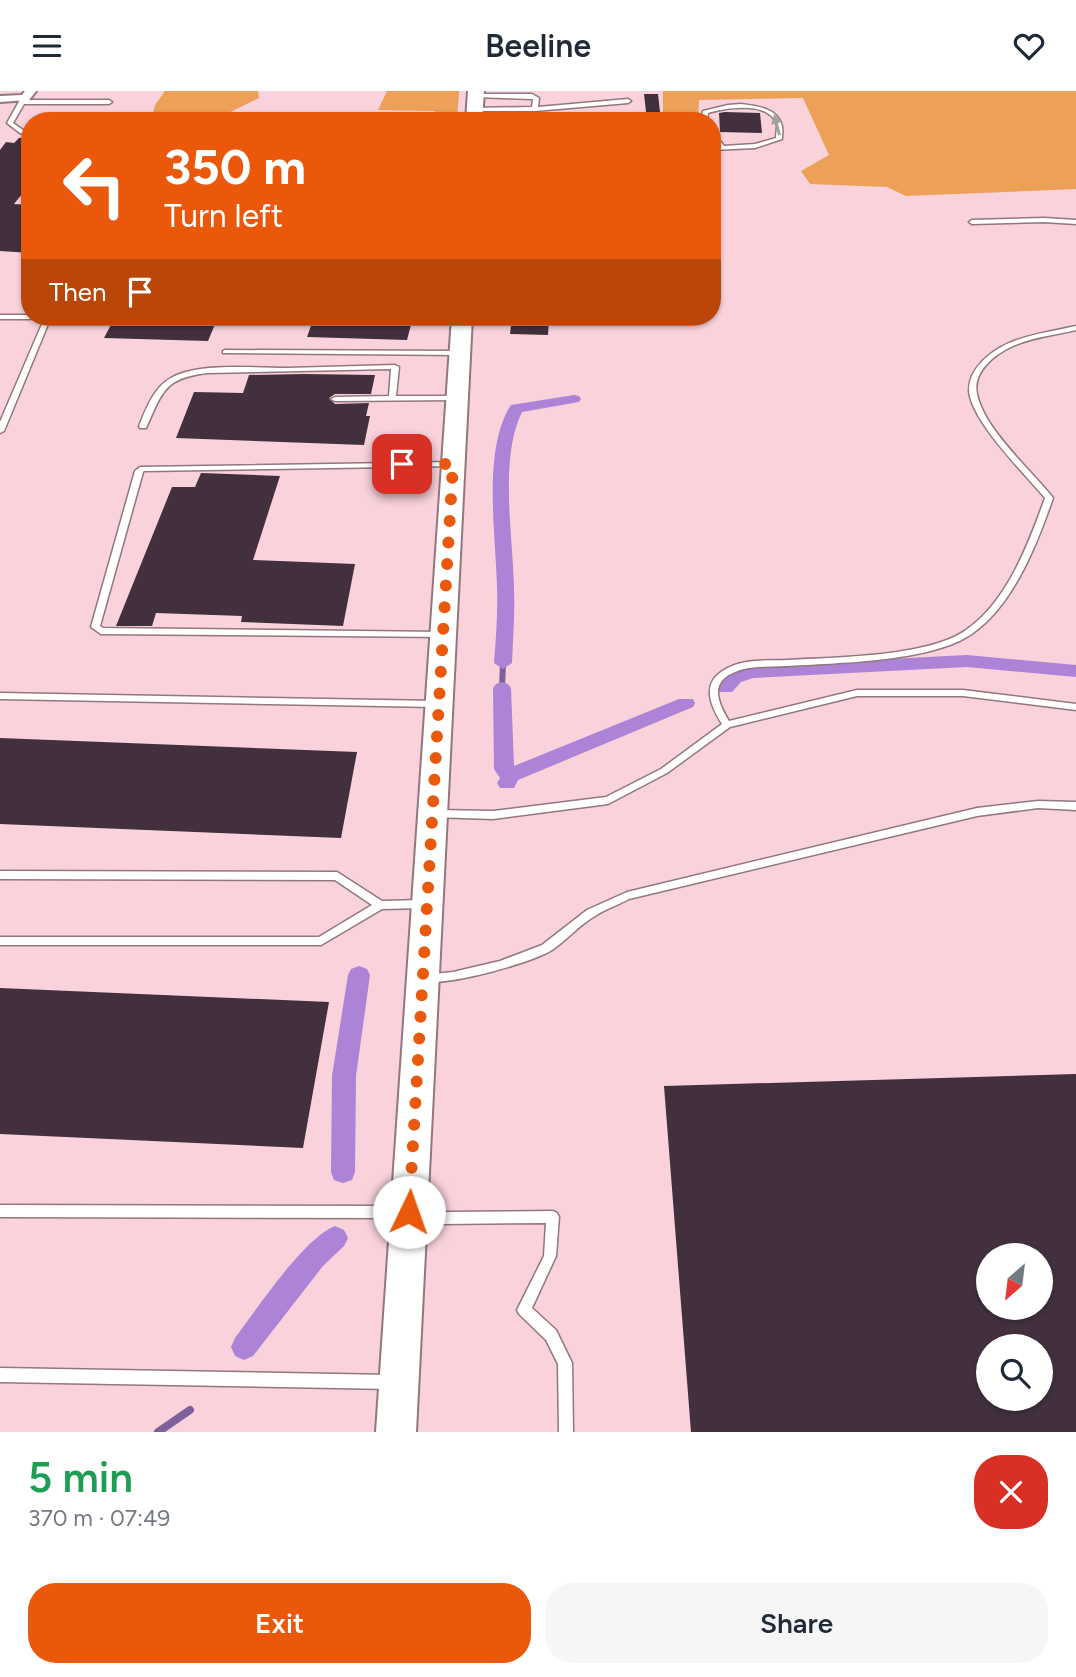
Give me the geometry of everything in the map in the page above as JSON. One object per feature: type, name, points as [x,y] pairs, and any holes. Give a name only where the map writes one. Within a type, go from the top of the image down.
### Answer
[{"type":"street","points":[[0,99],[26,97]]},
{"type":"street","points":[[396,1432],[462,326]]},
{"type":"lane","points":[[59,102],[64,91]]},
{"type":"lane","points":[[455,112],[532,96],[536,98],[535,109]]},
{"type":"lane","points":[[21,131],[10,123],[26,97],[59,102],[109,102]]},
{"type":"lane","points":[[475,106],[535,109],[628,101]]},
{"type":"lane","points":[[475,106],[494,112]]},
{"type":"lane","points":[[705,112],[722,108],[771,110],[781,135],[779,139],[767,144],[721,148]]},
{"type":"lane","points":[[721,143],[726,148]]},
{"type":"lane","points":[[972,222],[1076,222]]},
{"type":"lane","points":[[0,317],[21,317]]},
{"type":"lane","points":[[0,431],[44,326]]},
{"type":"lane","points":[[727,725],[713,702],[716,683],[722,674],[744,666],[837,659],[946,645],[971,631],[996,604],[1021,564],[1049,498],[982,416],[972,392],[977,373],[984,362],[1005,347],[1076,328]]},
{"type":"lane","points":[[225,352],[460,353]]},
{"type":"lane","points":[[143,426],[154,399],[164,386],[176,378],[189,375],[230,371],[395,367],[392,399]]},
{"type":"lane","points":[[335,399],[457,398]]},
{"type":"lane","points":[[443,635],[101,631],[95,627],[139,471],[143,469],[453,464]]},
{"type":"lane","points":[[432,814],[493,815],[608,800],[664,771],[727,725],[857,693],[963,693],[1076,707]]},
{"type":"lane","points":[[0,696],[439,704]]},
{"type":"lane","points":[[423,978],[453,976],[502,965],[546,948],[591,913],[627,896],[990,810],[1049,802],[1076,806]]},
{"type":"lane","points":[[0,875],[337,876],[380,905]]},
{"type":"lane","points":[[0,941],[321,941],[380,905],[427,904]]},
{"type":"lane","points":[[0,1211],[409,1212],[443,1218],[554,1217],[550,1256],[524,1310],[551,1335],[565,1363],[566,1432]]},
{"type":"lane","points":[[0,1375],[399,1383]]},
{"type":"shaded area","points":[[0,91],[1076,91],[1076,1432],[0,1432]]},
{"type":"shaded area","points":[[165,91],[258,91],[259,98],[230,112],[153,112]]},
{"type":"shaded area","points":[[387,91],[459,91],[458,112],[378,110]]},
{"type":"shaded area","points":[[663,91],[1076,91],[1076,189],[906,196],[887,187],[810,184],[801,171],[829,155],[803,98],[699,100],[698,112],[663,112]]},
{"type":"building","points":[[644,94],[658,94],[660,112],[646,112]]},
{"type":"building","points":[[721,113],[760,113],[762,133],[721,132]]},
{"type":"building","points":[[21,138],[21,195],[14,204],[21,204],[21,252],[0,251],[0,150],[6,142],[14,143]]},
{"type":"building","points":[[110,326],[214,326],[208,341],[104,338]]},
{"type":"building","points":[[311,326],[411,326],[407,340],[307,337]]},
{"type":"building","points":[[511,326],[548,326],[548,335],[510,334]]},
{"type":"building","points":[[249,375],[375,375],[371,394],[335,394],[329,398],[335,404],[369,403],[366,416],[370,416],[364,445],[176,438],[194,392],[243,393]]},
{"type":"building","points":[[201,473],[280,476],[253,560],[355,564],[343,626],[241,622],[242,616],[156,613],[152,626],[116,626],[172,487],[195,487]]},
{"type":"building","points":[[0,738],[357,752],[341,838],[0,824]]},
{"type":"building","points":[[0,988],[329,1002],[303,1148],[0,1134]]},
{"type":"building","points":[[1076,1074],[1076,1432],[691,1432],[664,1086]]},
{"type":"waterway","points":[[503,663],[506,604],[503,471],[509,422],[516,408],[574,399]]},
{"type":"waterway","points":[[726,688],[735,678],[751,672],[967,661],[1076,671]]},
{"type":"waterway","points":[[502,688],[503,663]]},
{"type":"waterway","points":[[502,688],[504,769],[505,773],[511,775]]},
{"type":"waterway","points":[[511,775],[686,703]]},
{"type":"waterway","points":[[507,783],[511,775]]},
{"type":"waterway","points":[[343,1172],[344,1076],[359,975]]},
{"type":"waterway","points":[[244,1347],[314,1257],[335,1238]]},
{"type":"waterway","points":[[158,1432],[190,1410]]},
{"type":"route","points":[[402,464],[453,464],[409,1212]]}]
